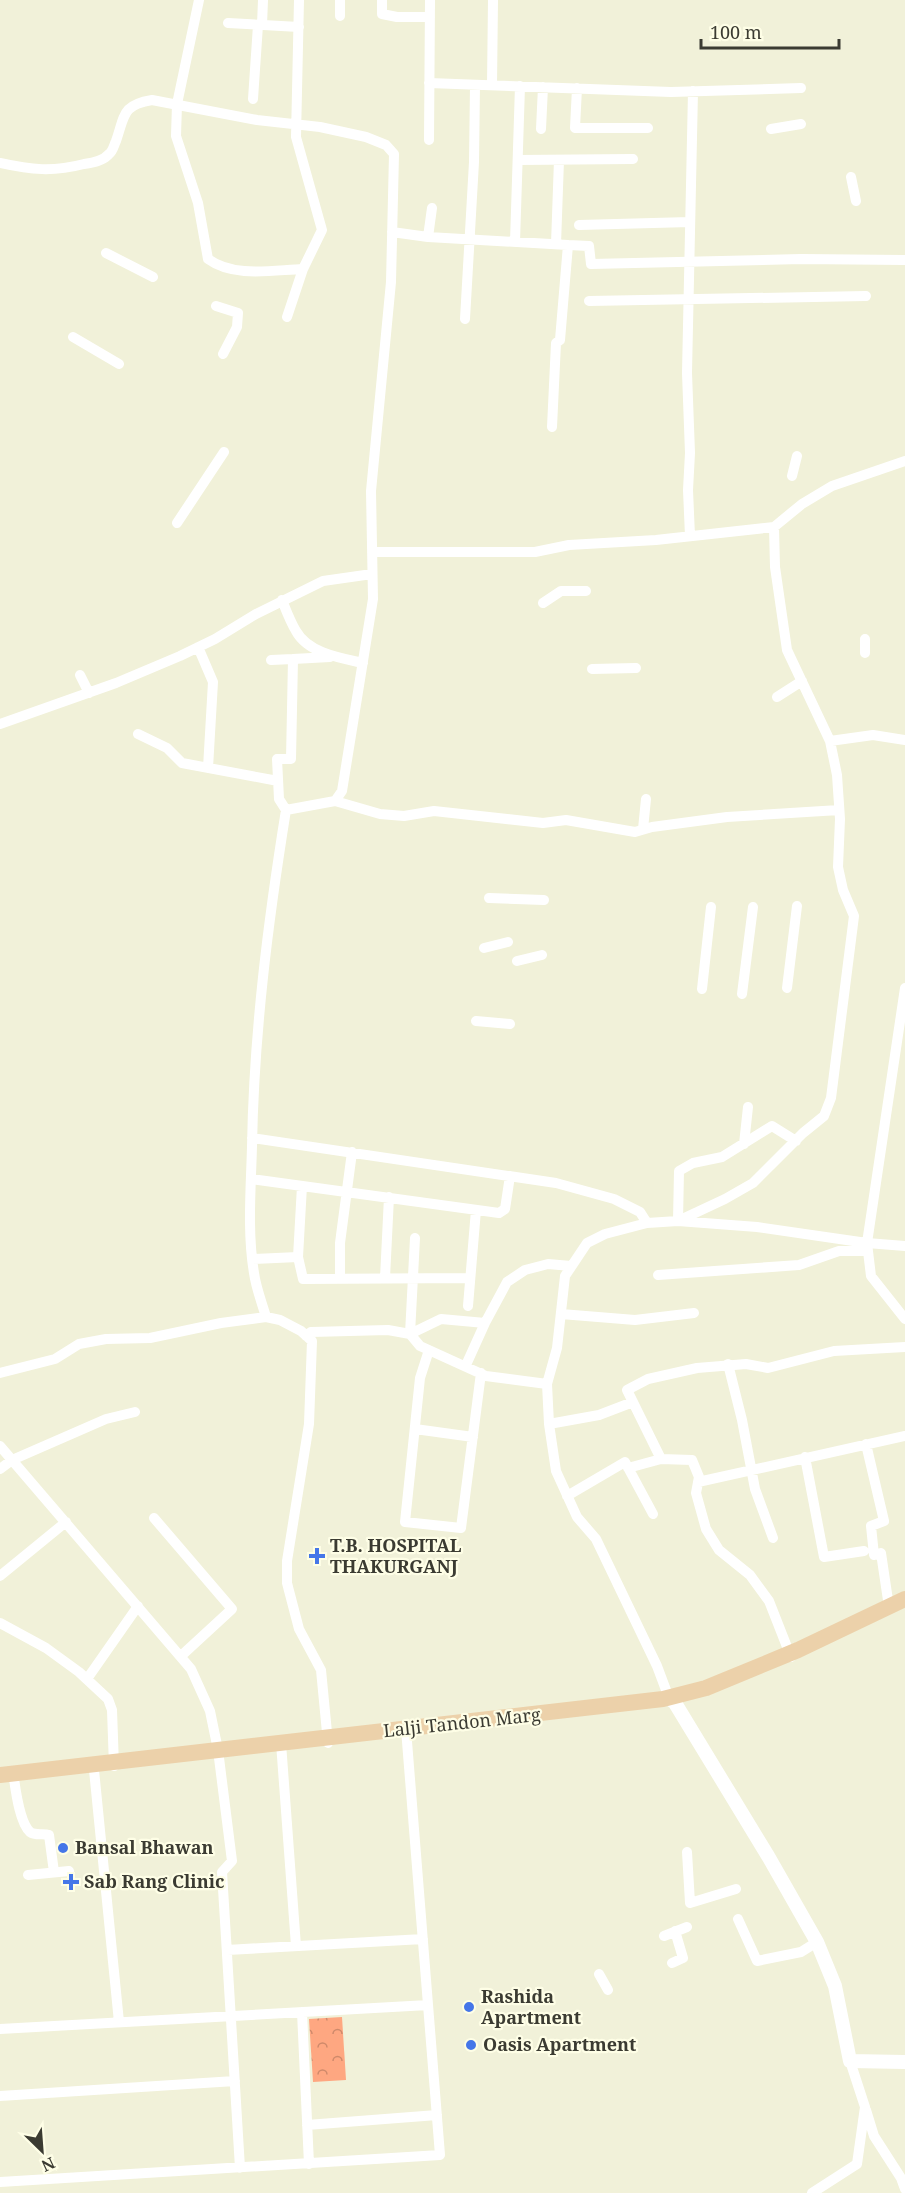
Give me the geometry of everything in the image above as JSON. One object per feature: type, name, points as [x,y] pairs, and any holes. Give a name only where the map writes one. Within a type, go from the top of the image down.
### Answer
[{"type":"main road","name":"Lalji Tandon Marg","points":[[5,1778],[672,1700],[790,1656],[897,1606],[905,1599]]},
{"type":"main road","name":"Lalji Tandon Marg","points":[[5,1778],[94,1770],[115,1765]]},
{"type":"street","points":[[199,0],[177,104],[176,136],[198,203],[208,259],[219,267],[250,272],[303,269]]},
{"type":"street","points":[[253,99],[262,0]]},
{"type":"street","points":[[287,317],[303,269],[322,230],[296,137],[299,0]]},
{"type":"street","points":[[340,0],[340,16]]},
{"type":"street","points":[[382,0],[382,14],[397,17],[430,17]]},
{"type":"street","points":[[429,140],[430,0]]},
{"type":"street","points":[[492,86],[494,0]]},
{"type":"street","points":[[228,23],[299,27]]},
{"type":"street","points":[[429,83],[693,91],[801,88]]},
{"type":"street","points":[[465,319],[476,85]]},
{"type":"street","points":[[515,242],[520,86]]},
{"type":"street","points":[[541,129],[543,87]]},
{"type":"street","points":[[577,88],[575,128],[648,128]]},
{"type":"street","points":[[690,537],[687,373],[693,91]]},
{"type":"street","points":[[0,164],[28,169],[61,170],[94,162],[109,154],[126,110],[137,102],[152,100],[257,120],[354,134],[386,145],[394,154],[391,282],[371,491],[374,599],[342,791],[335,801]]},
{"type":"street","points":[[771,129],[801,124]]},
{"type":"street","points":[[518,160],[633,159]]},
{"type":"street","points":[[552,428],[555,343],[560,340],[562,245],[560,160]]},
{"type":"street","points":[[851,177],[856,201]]},
{"type":"street","points":[[428,237],[432,208]]},
{"type":"street","points":[[579,225],[690,222]]},
{"type":"street","points":[[392,232],[428,237],[589,246],[591,264],[905,260]]},
{"type":"street","points":[[106,252],[153,277]]},
{"type":"street","points":[[589,301],[866,296]]},
{"type":"street","points":[[216,306],[238,313],[237,327],[223,354]]},
{"type":"street","points":[[73,337],[119,364]]},
{"type":"street","points":[[177,523],[224,452]]},
{"type":"street","points":[[792,476],[797,456]]},
{"type":"street","points":[[372,552],[535,552],[569,545],[690,537],[774,527],[802,504],[832,486],[905,461]]},
{"type":"street","points":[[678,1221],[753,1183],[824,1116],[831,1098],[854,916],[843,890],[838,867],[837,775],[830,741],[787,650],[775,567],[774,527]]},
{"type":"street","points":[[0,724],[116,683],[198,647],[282,600],[323,581],[372,574]]},
{"type":"street","points":[[543,603],[561,591],[586,591]]},
{"type":"street","points":[[282,600],[297,633],[313,647],[333,657]]},
{"type":"street","points":[[865,639],[865,653]]},
{"type":"street","points":[[198,647],[213,682],[208,768]]},
{"type":"street","points":[[271,660],[333,657],[363,663]]},
{"type":"street","points":[[266,1317],[252,1259],[253,1078],[260,987],[286,810],[279,800],[277,759],[291,759],[293,659]]},
{"type":"street","points":[[592,669],[636,668]]},
{"type":"street","points":[[80,675],[89,693]]},
{"type":"street","points":[[777,697],[802,681]]},
{"type":"street","points":[[138,734],[167,748],[182,763],[278,781]]},
{"type":"street","points":[[830,741],[873,735],[905,740]]},
{"type":"street","points":[[342,791],[348,805]]},
{"type":"street","points":[[643,829],[645,799]]},
{"type":"street","points":[[286,810],[335,801],[380,814],[404,816],[434,811],[543,823],[566,820],[635,832],[727,817],[839,810]]},
{"type":"street","points":[[489,898],[544,900]]},
{"type":"street","points":[[787,988],[797,906]]},
{"type":"street","points":[[702,990],[711,907]]},
{"type":"street","points":[[741,994],[753,907]]},
{"type":"street","points":[[484,948],[508,942]]},
{"type":"street","points":[[517,961],[542,955]]},
{"type":"street","points":[[905,988],[868,1247],[871,1276],[905,1319]]},
{"type":"street","points":[[476,1021],[510,1024]]},
{"type":"street","points":[[744,1144],[748,1107]]},
{"type":"street","points":[[678,1221],[679,1171],[693,1163],[722,1157],[772,1126],[796,1140]]},
{"type":"street","points":[[252,1138],[556,1183],[614,1199],[640,1212],[647,1223]]},
{"type":"street","points":[[340,1279],[340,1243],[352,1152]]},
{"type":"street","points":[[251,1179],[499,1213],[503,1212],[510,1176]]},
{"type":"street","points":[[302,1186],[298,1257],[303,1279],[469,1278]]},
{"type":"street","points":[[385,1278],[389,1197]]},
{"type":"street","points":[[468,1306],[476,1210]]},
{"type":"street","points":[[868,1247],[757,1227],[678,1221],[647,1223],[605,1234],[587,1243],[565,1276],[557,1348],[547,1384],[549,1424],[556,1471],[567,1496],[578,1517],[596,1539],[672,1700],[768,1856],[817,1942],[835,1986],[850,2061],[874,2136],[901,2178],[905,2189]]},
{"type":"street","points":[[415,1238],[410,1334],[420,1346],[486,1376],[547,1384]]},
{"type":"street","points":[[658,1275],[799,1265],[839,1251],[905,1246]]},
{"type":"street","points":[[252,1259],[298,1257]]},
{"type":"street","points":[[466,1365],[507,1282],[525,1270],[548,1264],[571,1266]]},
{"type":"street","points":[[561,1314],[635,1320],[694,1313]]},
{"type":"street","points":[[0,1373],[55,1359],[79,1344],[106,1339],[150,1338],[221,1323],[266,1317],[280,1320],[312,1341],[309,1424],[287,1561],[287,1583],[299,1629],[321,1670],[328,1741]]},
{"type":"street","points":[[306,1336],[311,1332],[388,1330],[410,1334],[441,1319],[485,1323]]},
{"type":"street","points":[[661,1459],[627,1390],[648,1379],[728,1364],[768,1368],[834,1351],[905,1347]]},
{"type":"street","points":[[429,1350],[420,1378],[405,1522],[461,1528],[481,1373]]},
{"type":"street","points":[[728,1364],[742,1420],[755,1489],[773,1538]]},
{"type":"street","points":[[549,1424],[599,1415],[633,1402]]},
{"type":"street","points":[[0,1469],[12,1460],[106,1419],[135,1412]]},
{"type":"street","points":[[414,1429],[473,1437]]},
{"type":"street","points":[[698,1482],[905,1436]]},
{"type":"street","points":[[866,1444],[885,1521],[871,1526],[874,1554],[881,1553],[897,1606]]},
{"type":"street","points":[[0,1446],[181,1656],[191,1669],[210,1711],[219,1753],[232,1861],[222,1872],[240,2168]]},
{"type":"street","points":[[805,1457],[824,1557],[864,1551]]},
{"type":"street","points":[[628,1468],[661,1459],[692,1460],[699,1477],[696,1493],[706,1529],[719,1550],[750,1575],[769,1601],[790,1656]]},
{"type":"street","points":[[567,1496],[625,1462],[653,1514]]},
{"type":"street","points":[[154,1518],[232,1609],[181,1656]]},
{"type":"street","points":[[0,1576],[66,1522]]},
{"type":"street","points":[[87,1679],[138,1606]]},
{"type":"street","points":[[0,1623],[46,1648],[87,1679],[108,1699],[112,1710],[115,1765]]},
{"type":"street","points":[[0,2182],[440,2155],[406,1732]]},
{"type":"street","points":[[280,1746],[296,1946]]},
{"type":"street","points":[[94,1770],[119,2022]]},
{"type":"street","points":[[5,1778],[29,1831],[34,1834],[50,1835],[54,1872]]},
{"type":"street","points":[[687,1852],[690,1903],[736,1889]]},
{"type":"street","points":[[28,1875],[69,1871]]},
{"type":"street","points":[[738,1919],[757,1961],[801,1952],[817,1942]]},
{"type":"street","points":[[663,1936],[687,1927]]},
{"type":"street","points":[[672,1963],[683,1958],[675,1931]]},
{"type":"street","points":[[227,1950],[423,1939]]},
{"type":"street","points":[[599,1974],[608,1990]]},
{"type":"street","points":[[0,2029],[428,2005]]},
{"type":"street","points":[[302,2012],[309,2164]]},
{"type":"street","points":[[850,2061],[905,2062]]},
{"type":"street","points":[[0,2096],[235,2081]]},
{"type":"street","points":[[812,2193],[857,2164],[865,2107]]},
{"type":"street","points":[[307,2125],[437,2115]]},
{"type":"green space","points":[[342,2017],[346,2080],[313,2082],[309,2019]]},
{"type":"place","name":"T.B. HOSPITAL THAKURGANJ","points":[[317,1556]]},
{"type":"place","name":"Bansal Bhawan","points":[[63,1848]]},
{"type":"place","name":"Sab Rang Clinic","points":[[71,1882]]},
{"type":"place","name":"Rashida Apartment","points":[[469,2007]]},
{"type":"place","name":"Oasis Apartment","points":[[471,2045]]}]
